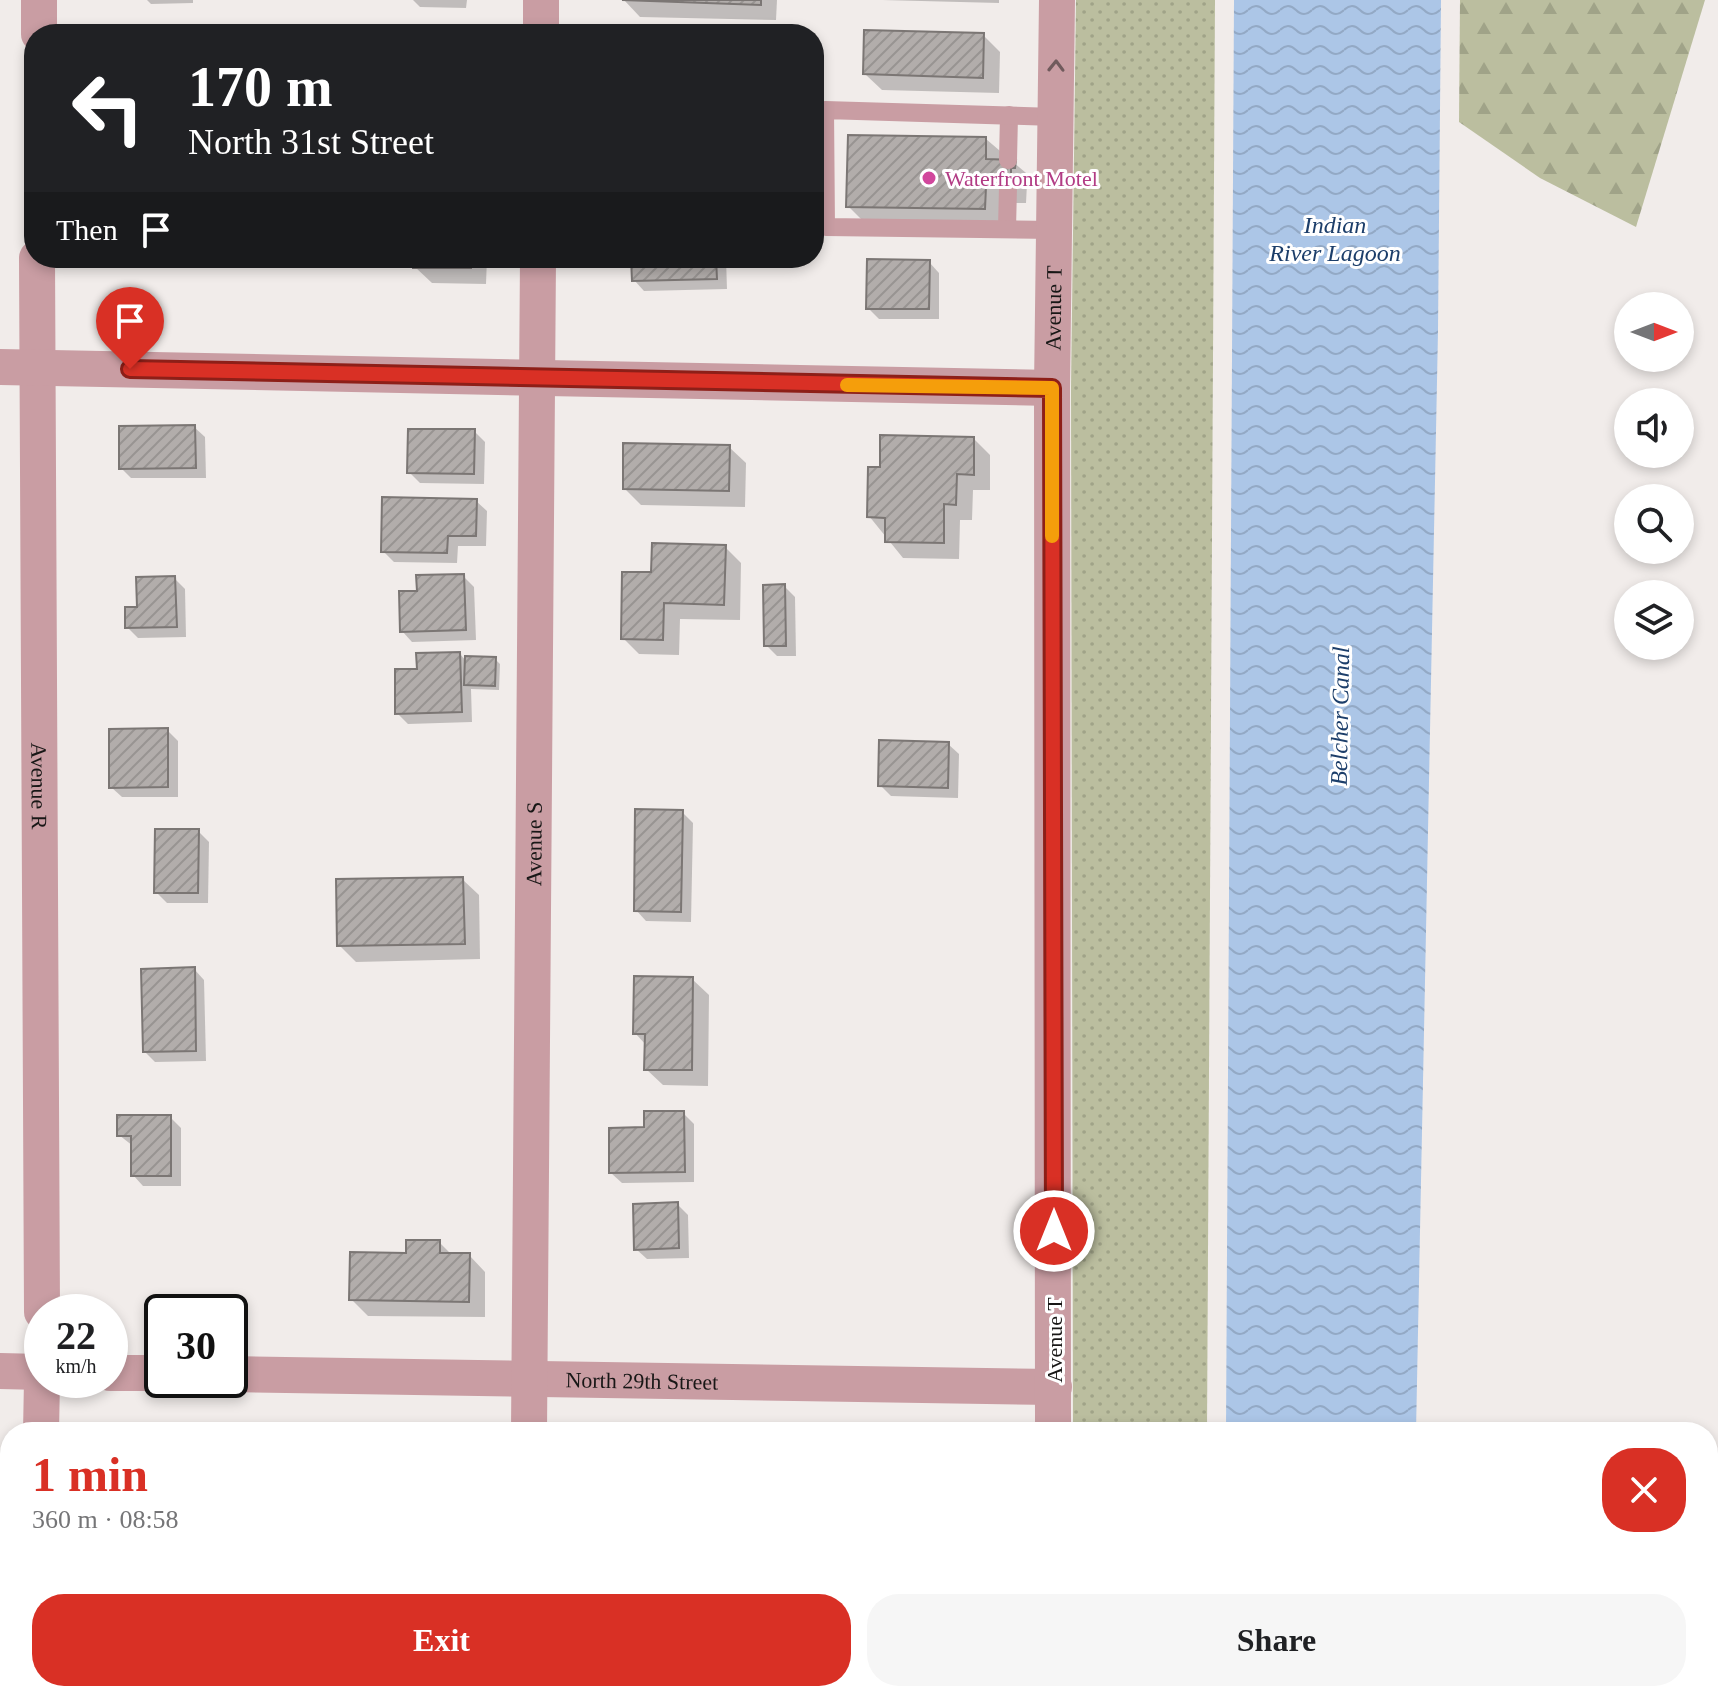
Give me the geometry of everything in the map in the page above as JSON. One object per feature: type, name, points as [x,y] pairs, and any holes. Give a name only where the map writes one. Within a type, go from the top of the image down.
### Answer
[{"type":"street","points":[[39,0],[39,24]]},
{"type":"street","points":[[541,0],[541,24]]},
{"type":"street","name":"Avenue T","points":[[1053,1422],[1052,388],[1057,0]]},
{"type":"street","name":"Avenue R","points":[[37,268],[42,1294]]},
{"type":"street","name":"Avenue S","points":[[529,1422],[538,268]]},
{"type":"street","points":[[0,367],[1052,388]]},
{"type":"street","points":[[0,1371],[24,1372]]},
{"type":"street","name":"North 29th Street","points":[[248,1374],[529,1376],[1054,1387]]},
{"type":"street","points":[[41,1422],[42,1398]]},
{"type":"lane","points":[[1054,230],[826,227],[825,110],[1055,117]]},
{"type":"lane","points":[[1008,160],[1009,115]]},
{"type":"lane","points":[[1007,229],[1008,187]]},
{"type":"green space","points":[[1076,0],[1215,0],[1207,1422],[1073,1422],[1071,388]]},
{"type":"green space","points":[[1460,0],[1705,0],[1636,227],[1540,178],[1459,122]]},
{"type":"water","name":"Indian River Lagoon","points":[[1234,0],[1441,0],[1438,331],[1416,1422],[1226,1422]]},
{"type":"building","points":[[622,0],[761,0],[761,5]]},
{"type":"building","points":[[864,30],[984,33],[983,78],[863,74]]},
{"type":"building","name":"Waterfront Motel","points":[[848,135],[986,137],[986,159],[1016,160],[1015,168],[1011,168],[1011,187],[986,187],[985,209],[846,207]]},
{"type":"building","points":[[867,259],[930,260],[929,309],[866,309]]},
{"type":"building","points":[[631,268],[716,268],[717,279],[632,281]]},
{"type":"building","points":[[195,425],[196,468],[119,469],[119,426]]},
{"type":"building","points":[[408,429],[475,429],[474,474],[407,473]]},
{"type":"building","points":[[880,435],[974,437],[974,475],[957,474],[956,505],[944,504],[944,543],[885,542],[885,518],[867,517],[868,467],[880,467]]},
{"type":"building","points":[[623,443],[730,445],[729,491],[623,489]]},
{"type":"building","points":[[382,497],[477,499],[476,536],[448,536],[447,553],[381,552]]},
{"type":"building","points":[[652,543],[726,545],[724,605],[664,603],[663,640],[621,639],[622,572],[651,572]]},
{"type":"building","points":[[464,574],[466,630],[400,632],[399,591],[417,591],[416,575]]},
{"type":"building","points":[[175,576],[177,627],[125,628],[125,607],[137,607],[136,577]]},
{"type":"building","points":[[785,584],[786,646],[764,646],[763,585]]},
{"type":"building","points":[[460,652],[462,712],[395,714],[395,669],[417,669],[416,653]]},
{"type":"building","points":[[465,656],[496,657],[495,686],[464,685]]},
{"type":"building","points":[[168,728],[168,787],[109,788],[109,729]]},
{"type":"building","points":[[879,740],[949,742],[948,788],[878,786]]},
{"type":"building","points":[[635,809],[683,810],[681,912],[634,911]]},
{"type":"building","points":[[155,829],[199,829],[198,893],[154,893]]},
{"type":"building","points":[[463,877],[465,944],[337,946],[336,879]]},
{"type":"building","points":[[195,967],[196,1051],[143,1052],[141,969]]},
{"type":"building","points":[[634,976],[693,977],[692,1070],[644,1070],[645,1034],[633,1034]]},
{"type":"building","points":[[644,1111],[684,1111],[685,1172],[609,1173],[609,1128],[644,1127]]},
{"type":"building","points":[[117,1115],[171,1115],[171,1176],[131,1176],[131,1136],[117,1136]]},
{"type":"building","points":[[678,1202],[679,1248],[634,1250],[633,1204]]},
{"type":"building","points":[[406,1240],[440,1240],[440,1253],[470,1253],[469,1302],[349,1300],[350,1252],[406,1253]]},
{"type":"slow traffic","points":[[847,385],[1052,388],[1052,536]]},
{"type":"place","name":"Waterfront Motel","points":[[929,178]]},
{"type":"route","points":[[130,369],[536,380],[1052,388],[1054,1231]]},
{"type":"water label","name":"Belcher Canal","points":[[1340,716]]}]
